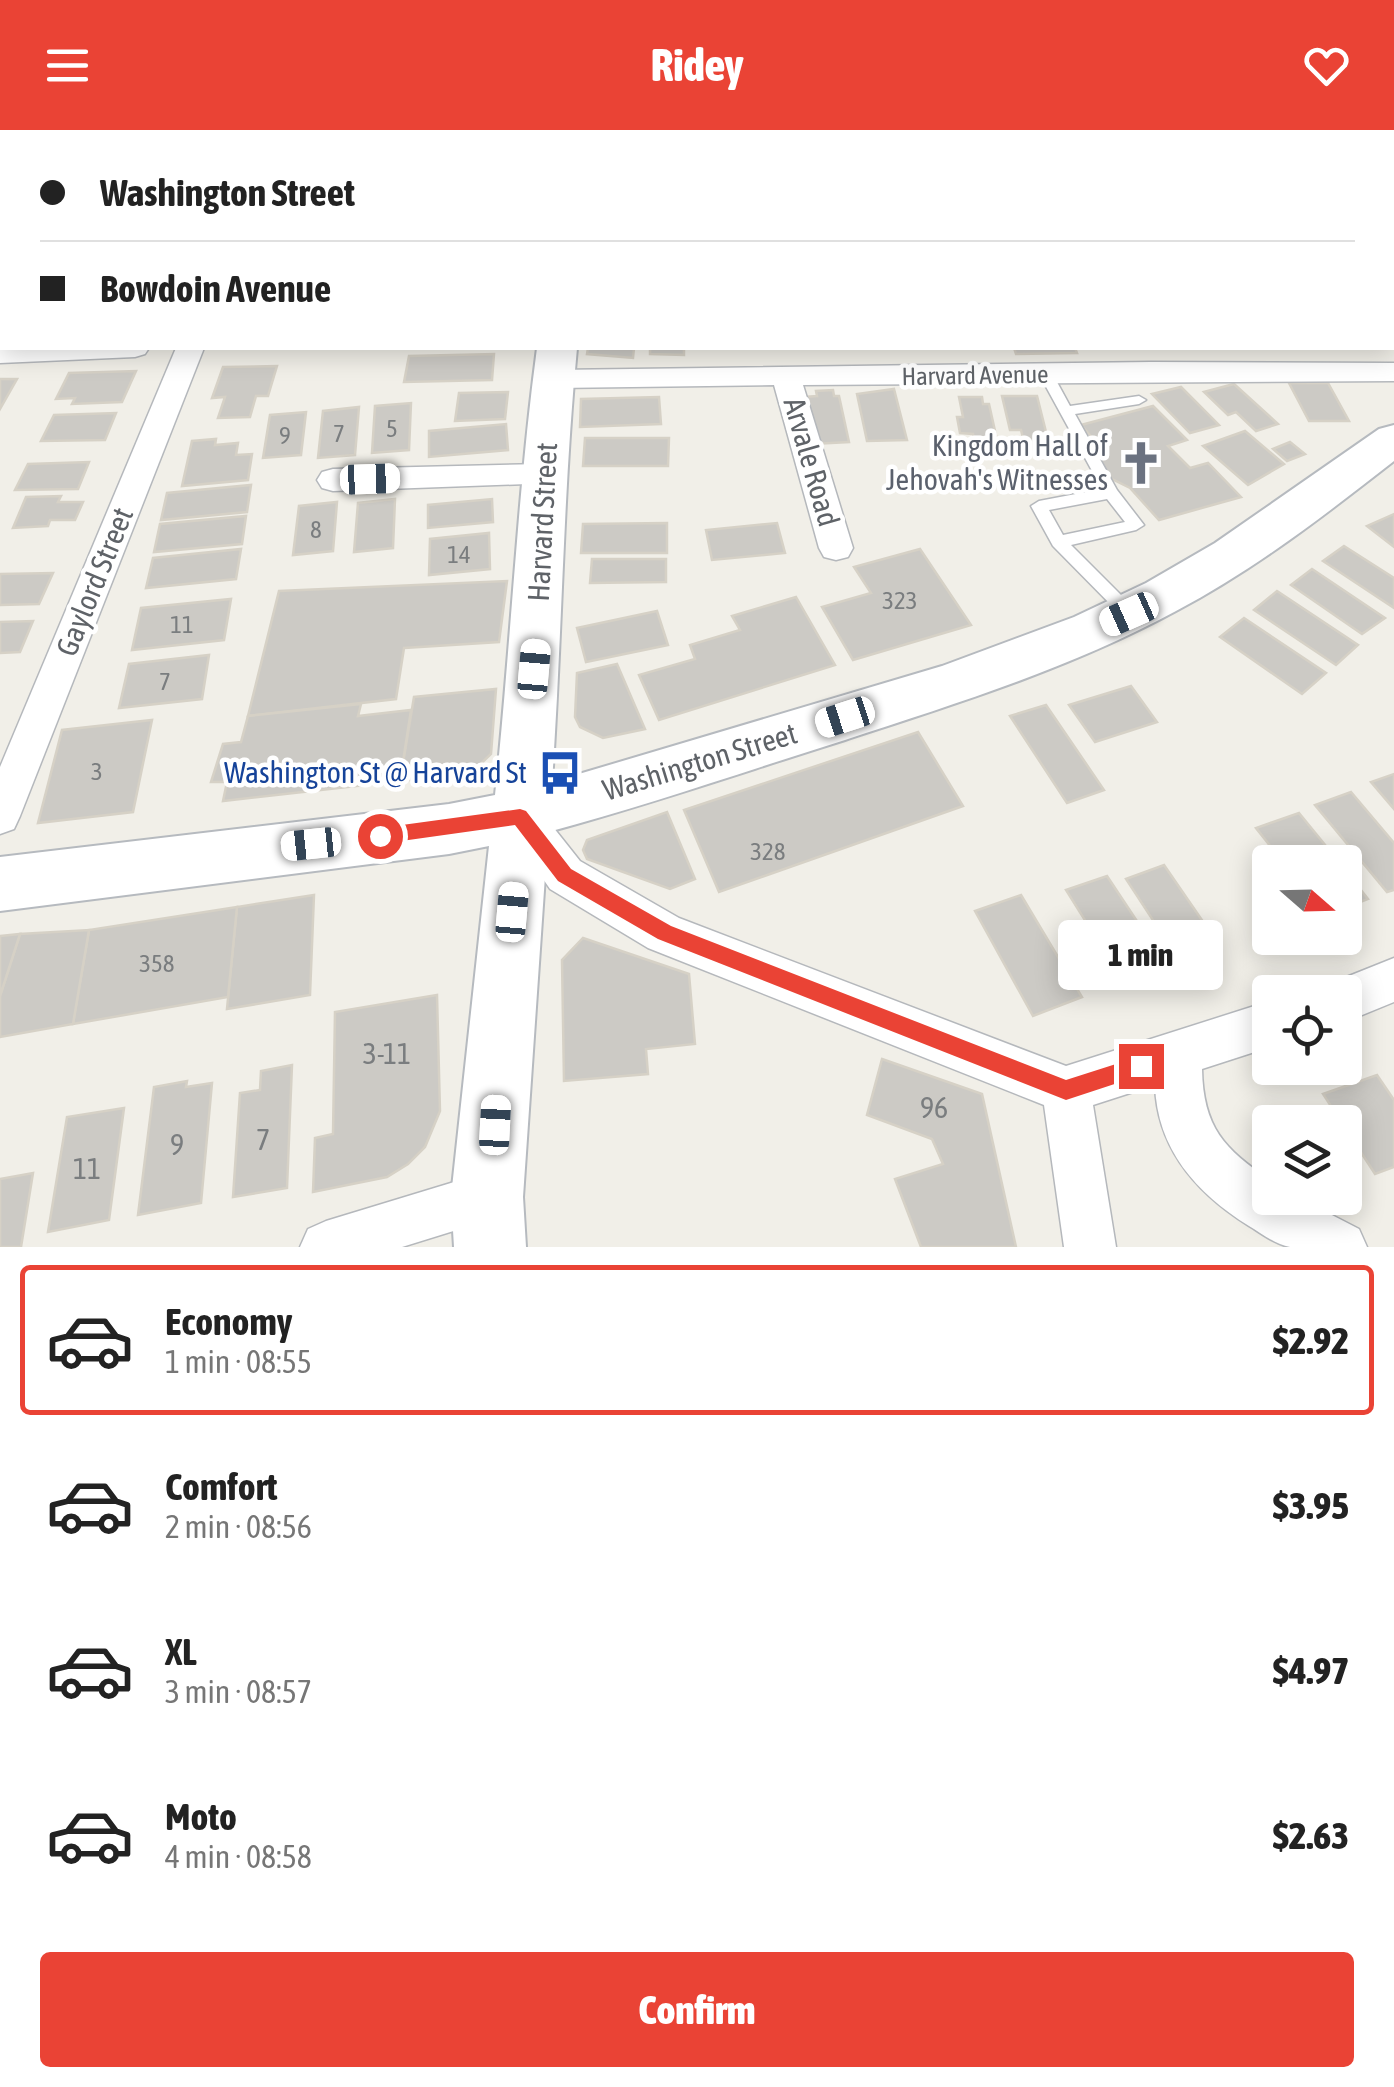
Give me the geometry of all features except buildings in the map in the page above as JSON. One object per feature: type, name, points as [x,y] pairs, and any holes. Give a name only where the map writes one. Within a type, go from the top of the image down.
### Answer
[{"type":"main road","name":"Harvard Street","points":[[488,1222],[536,647],[542,475],[556,363]]},
{"type":"main road","name":"Washington Street","points":[[0,884],[520,816],[875,708],[1046,650],[1129,614],[1223,560],[1394,440]]},
{"type":"street","points":[[0,354],[90,350]]},
{"type":"street","name":"Gaylord Street","points":[[0,816],[189,350]]},
{"type":"street","name":"Harvard Avenue","points":[[556,363],[786,376],[1394,372]]},
{"type":"street","name":"Arvale Road","points":[[786,376],[836,548]]},
{"type":"street","points":[[333,480],[542,475]]},
{"type":"street","points":[[520,816],[565,875],[664,932],[1066,1090],[1252,1030]]},
{"type":"street","points":[[1362,993],[1394,980]]},
{"type":"street","points":[[1178,1054],[1177,1094],[1191,1139],[1224,1179],[1341,1247]]},
{"type":"street","points":[[1066,1090],[1090,1247]]},
{"type":"street","points":[[326,1247],[436,1210],[488,1222]]},
{"type":"lane","points":[[1046,374],[1111,493],[1136,525],[1059,542]]},
{"type":"lane","points":[[1066,411],[1139,400]]},
{"type":"lane","points":[[1111,493],[1039,506],[1059,542],[1129,614]]},
{"type":"place","name":"Kingdom Hall of Jehovah's Witnesses","points":[[1141,463]]},
{"type":"place","name":"Washington St @ Harvard St","points":[[560,773]]},
{"type":"route","points":[[380,836],[520,816],[565,875],[664,932],[1066,1090],[1141,1066]]}]
